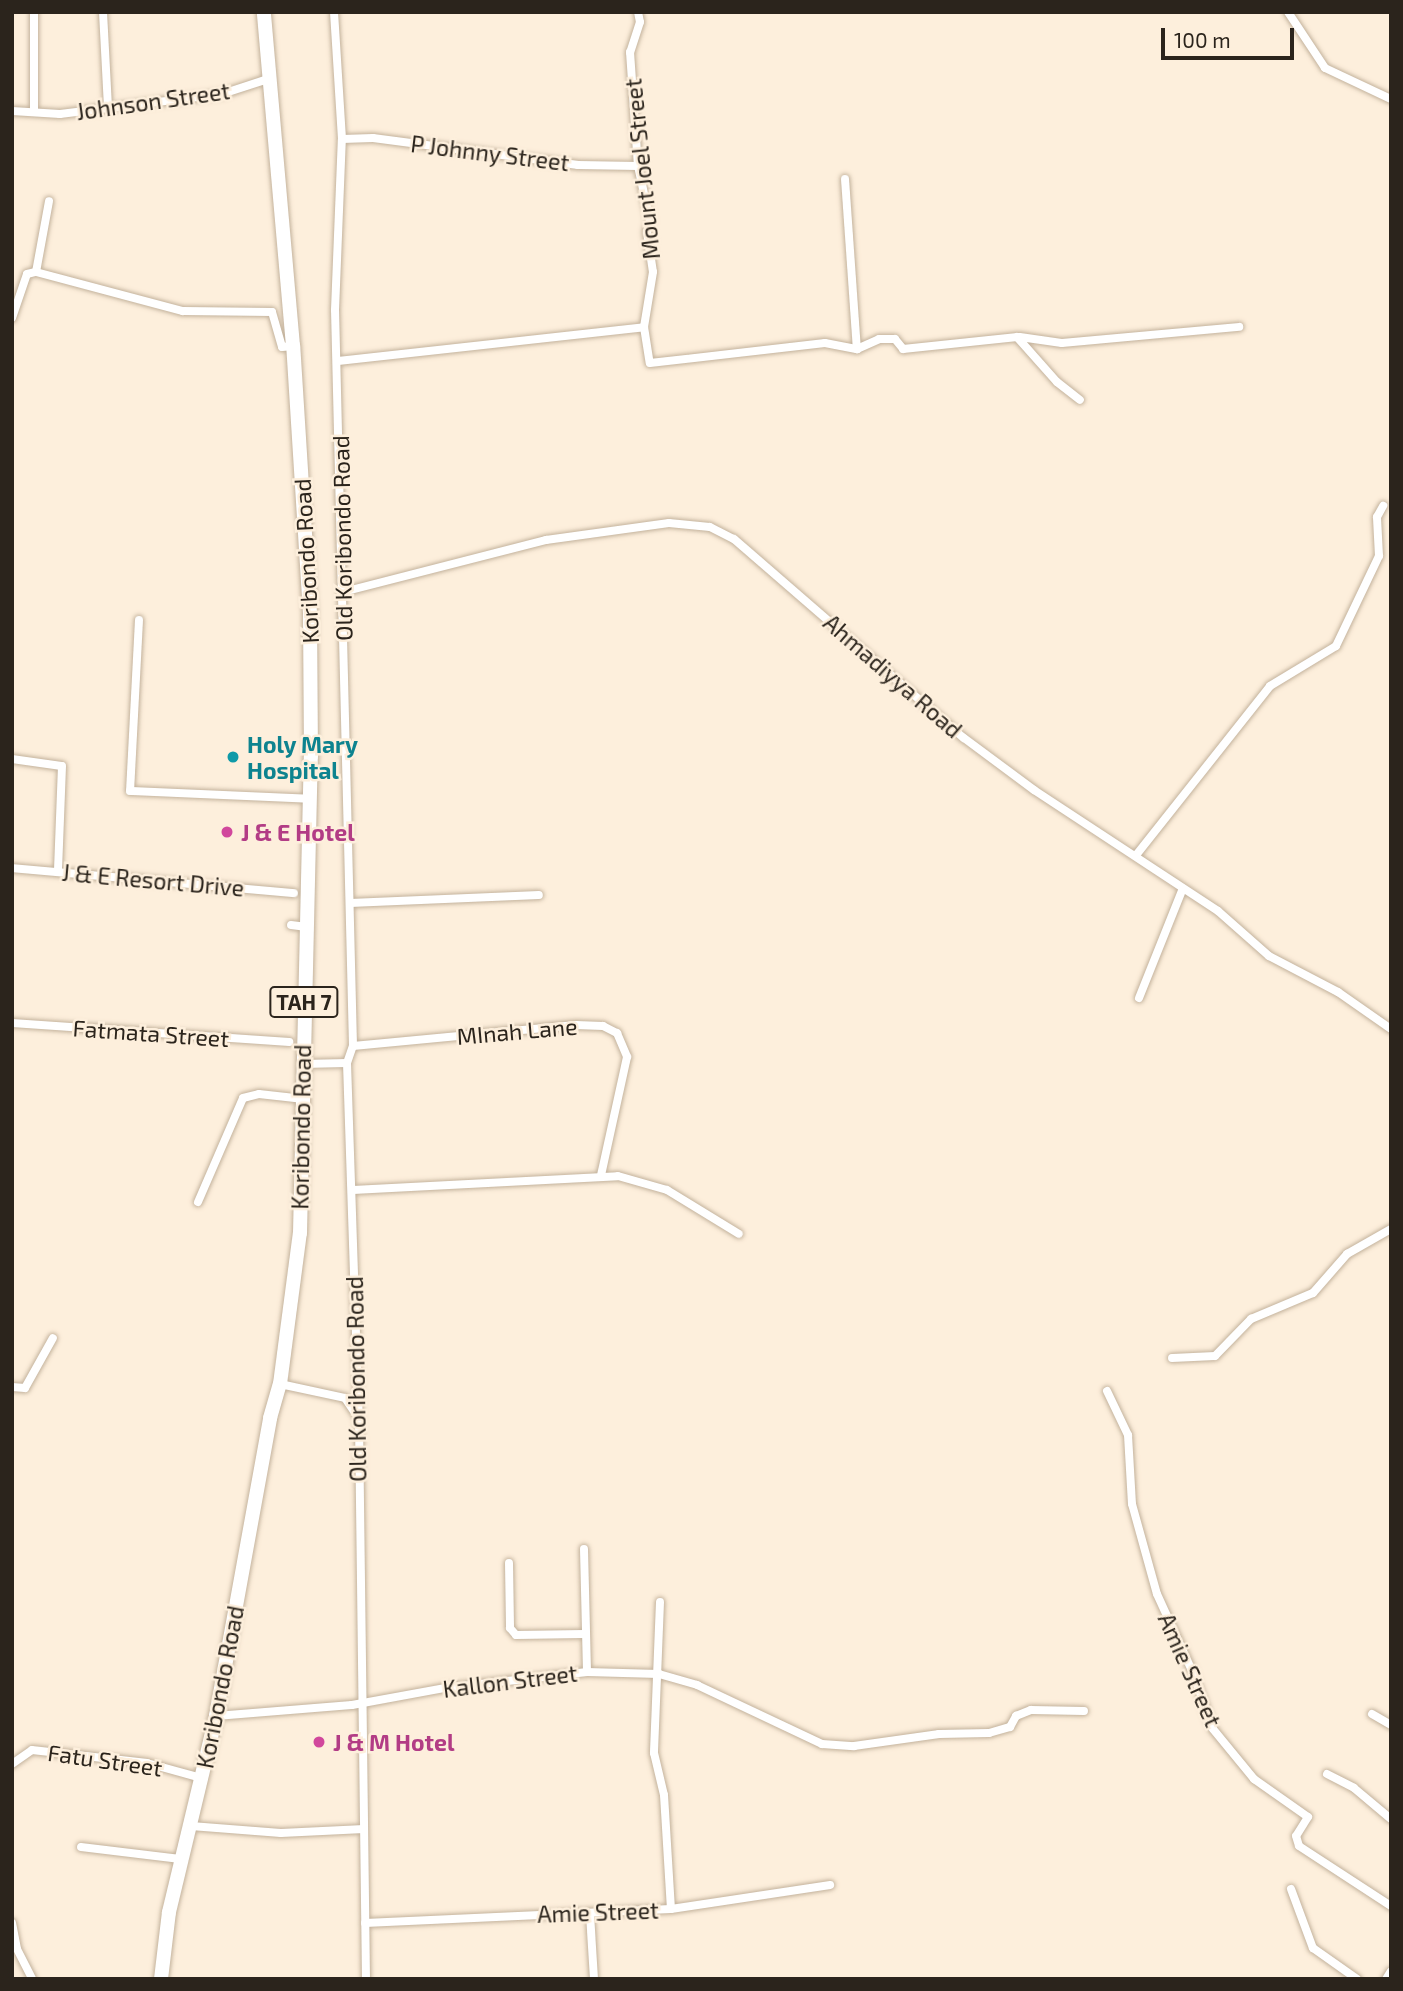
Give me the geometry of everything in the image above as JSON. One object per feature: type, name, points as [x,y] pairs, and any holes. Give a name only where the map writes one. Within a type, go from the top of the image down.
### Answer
[{"type":"highway","name":"Koribondo Road","points":[[161,1979],[180,1859],[191,1826],[216,1716],[270,1418],[280,1384],[300,1233],[304,1099],[302,1064],[311,799],[310,612],[293,346],[264,12]]},
{"type":"street","points":[[34,12],[34,111]]},
{"type":"street","points":[[103,12],[108,107]]},
{"type":"street","name":"Old Koribondo Road","points":[[334,12],[342,139],[337,215],[338,361],[353,1046],[347,1063],[359,1423],[366,1979]]},
{"type":"street","points":[[639,17],[648,12]]},
{"type":"street","points":[[1289,12],[1325,68],[1391,99]]},
{"type":"street","name":"Mount Joel Street","points":[[639,17],[630,52],[638,166],[650,221],[647,232],[653,272],[644,327],[650,363],[825,343],[857,349]]},
{"type":"street","name":"Johnson Street","points":[[12,111],[60,114],[222,94],[271,78]]},
{"type":"street","name":"P Johnny Street","points":[[342,139],[373,138],[578,165],[638,166]]},
{"type":"street","points":[[845,179],[857,349],[879,339],[895,339],[903,349],[1017,337],[1062,343],[1239,327]]},
{"type":"street","points":[[36,272],[49,201]]},
{"type":"street","points":[[12,318],[27,274],[36,272],[183,311],[272,312],[282,346],[293,346]]},
{"type":"street","points":[[338,361],[644,327]]},
{"type":"street","points":[[1017,337],[1080,400]]},
{"type":"street","points":[[1137,854],[1270,686],[1336,646],[1379,556],[1377,517],[1383,506]]},
{"type":"street","name":"Ahmadiyya Road","points":[[343,592],[546,540],[669,523],[710,527],[734,539],[964,738],[1034,790],[1137,854],[1219,911],[1269,956],[1338,992],[1391,1029]]},
{"type":"street","points":[[139,620],[130,791],[311,799]]},
{"type":"street","points":[[12,759],[62,766],[58,870]]},
{"type":"street","name":"J & E Resort Drive","points":[[12,868],[294,893]]},
{"type":"street","points":[[1139,998],[1160,935],[1183,888]]},
{"type":"street","points":[[350,903],[539,895]]},
{"type":"street","points":[[290,925],[307,927]]},
{"type":"street","name":"Fatmata Street","points":[[12,1023],[289,1042]]},
{"type":"street","name":"MInah Lane","points":[[353,1046],[576,1025],[603,1026],[617,1033],[627,1057],[601,1175]]},
{"type":"street","points":[[302,1064],[347,1063]]},
{"type":"street","points":[[198,1202],[243,1098],[259,1094],[304,1099]]},
{"type":"street","points":[[353,1190],[601,1175],[638,1179],[667,1190],[739,1234]]},
{"type":"street","points":[[1171,1358],[1215,1356],[1251,1319],[1313,1293],[1347,1254],[1391,1229]]},
{"type":"street","points":[[12,1387],[25,1388],[53,1338]]},
{"type":"street","points":[[280,1384],[345,1398],[359,1423]]},
{"type":"street","name":"Amie Street","points":[[1107,1391],[1128,1435],[1132,1504],[1157,1594],[1193,1672],[1213,1729],[1254,1779],[1308,1816],[1296,1836],[1299,1846],[1391,1906]]},
{"type":"street","points":[[583,1549],[587,1672]]},
{"type":"street","points":[[509,1563],[510,1628],[516,1635],[584,1634]]},
{"type":"street","points":[[660,1602],[654,1753],[664,1795],[671,1909]]},
{"type":"street","name":"Kallon Street","points":[[216,1716],[587,1672],[659,1674],[697,1685],[822,1744],[854,1746],[939,1734],[989,1733],[1010,1727],[1016,1716],[1031,1710],[1084,1711]]},
{"type":"street","points":[[1372,1714],[1391,1726]]},
{"type":"street","name":"Fatu Street","points":[[12,1764],[32,1750],[147,1763],[201,1778]]},
{"type":"street","points":[[1326,1774],[1354,1788],[1391,1819]]},
{"type":"street","points":[[191,1826],[281,1833],[364,1829]]},
{"type":"street","points":[[80,1847],[180,1859]]},
{"type":"street","name":"Amie Street","points":[[365,1923],[671,1909],[830,1885]]},
{"type":"street","points":[[1292,1889],[1313,1948],[1357,1979]]},
{"type":"street","points":[[590,1914],[594,1979]]},
{"type":"street","points":[[12,1923],[17,1949],[32,1979]]},
{"type":"street","points":[[1386,1979],[1391,1971]]},
{"type":"place","name":"Holy Mary Hospital","points":[[233,757]]},
{"type":"place","name":"J & E Hotel","points":[[227,832]]},
{"type":"place","name":"J & M Hotel","points":[[319,1742]]}]
